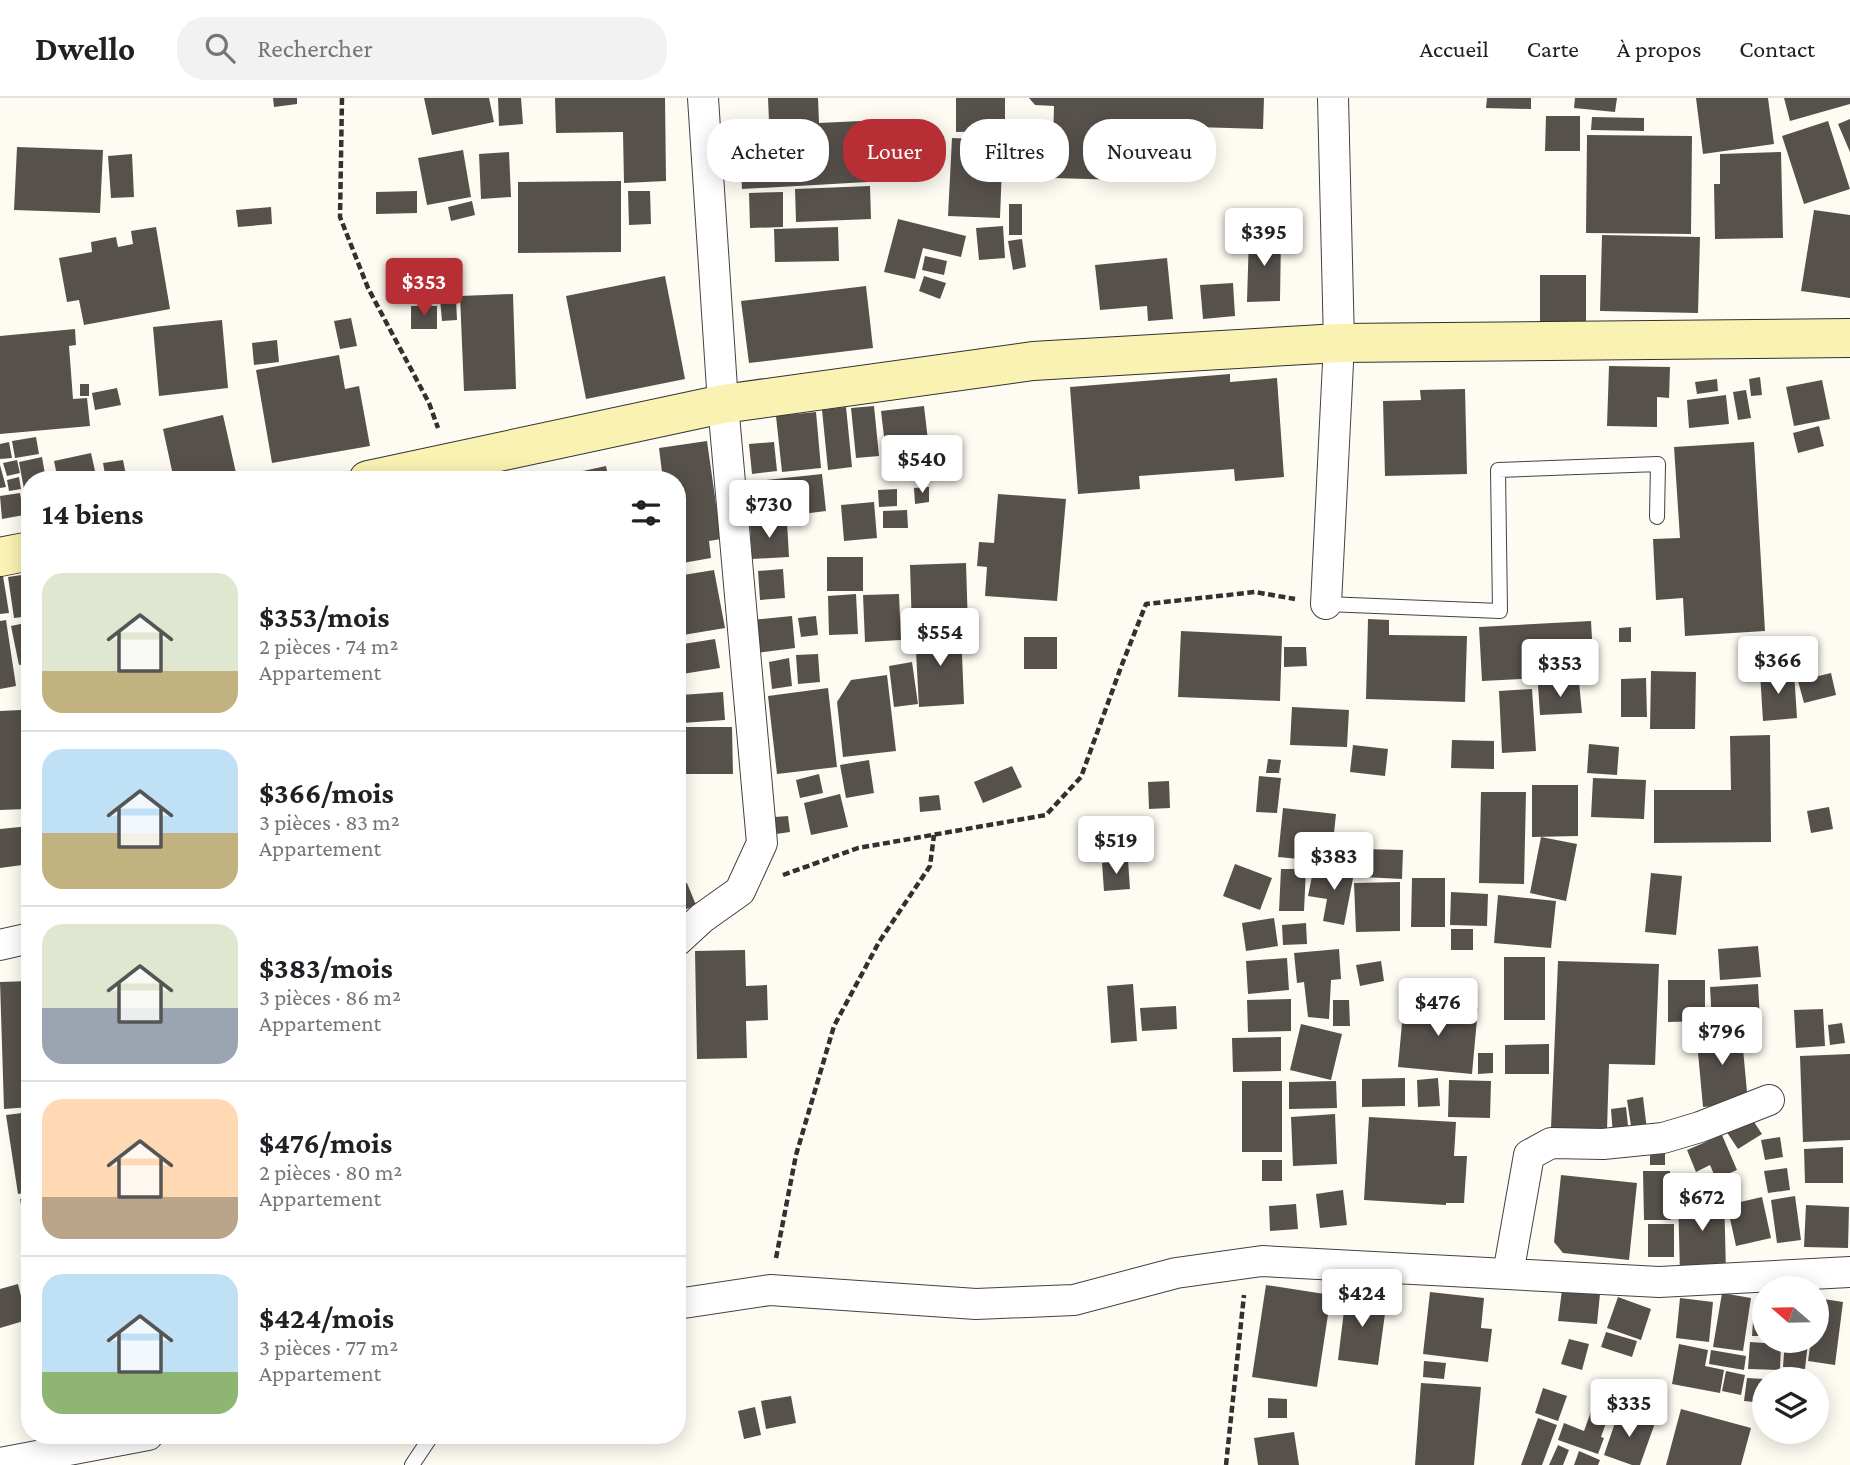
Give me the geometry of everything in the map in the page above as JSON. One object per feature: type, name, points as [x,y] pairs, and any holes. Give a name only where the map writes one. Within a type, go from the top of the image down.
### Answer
[{"type":"street","points":[[686,933],[740,891],[762,844],[723,404],[703,98]]},
{"type":"street","points":[[1326,604],[1339,343],[1333,98]]},
{"type":"street","points":[[409,471],[723,404],[1034,361],[1339,343],[1850,338]]},
{"type":"street","points":[[0,557],[21,553]]},
{"type":"street","points":[[0,945],[21,940]]},
{"type":"street","points":[[1508,1274],[1529,1155],[1551,1143],[1603,1144],[1663,1138],[1700,1127],[1769,1100]]},
{"type":"street","points":[[686,1303],[770,1290],[976,1304],[1074,1300],[1176,1273],[1262,1261],[1659,1282],[1850,1272]]},
{"type":"street","points":[[0,1462],[99,1444]]},
{"type":"lane","points":[[1326,604],[1500,611],[1498,470],[1658,464],[1657,517]]},
{"type":"lane","points":[[412,1465],[426,1444]]},
{"type":"path","points":[[342,98],[340,217],[368,288],[429,403],[450,462]]},
{"type":"path","points":[[740,891],[858,848],[1046,815],[1081,776],[1146,604],[1255,592],[1326,604]]},
{"type":"path","points":[[770,1290],[796,1155],[834,1026],[879,942],[930,866],[934,835]]},
{"type":"path","points":[[1226,1465],[1247,1263]]},
{"type":"building","points":[[273,98],[297,98],[297,104],[274,107]]},
{"type":"building","points":[[424,98],[489,98],[494,122],[432,135]]},
{"type":"building","points":[[498,98],[521,98],[523,124],[499,126]]},
{"type":"building","points":[[555,98],[665,98],[666,181],[624,183],[623,132],[556,133]]},
{"type":"building","points":[[768,98],[818,98],[819,119],[769,119]]},
{"type":"building","points":[[956,98],[1005,98],[1005,119],[960,119],[960,132],[956,132]]},
{"type":"building","points":[[1029,98],[1264,98],[1263,129],[1216,128],[1216,119],[1083,119],[1083,179],[1069,178],[1069,119],[1054,119],[1054,106],[1035,105]]},
{"type":"building","points":[[1487,98],[1531,98],[1531,109],[1486,108]]},
{"type":"building","points":[[1575,98],[1617,98],[1615,112],[1574,108]]},
{"type":"building","points":[[1696,98],[1768,98],[1774,144],[1703,154]]},
{"type":"building","points":[[1784,98],[1850,98],[1850,104],[1790,121]]},
{"type":"building","points":[[1546,116],[1580,116],[1580,151],[1545,151]]},
{"type":"building","points":[[1592,117],[1644,118],[1644,131],[1591,130]]},
{"type":"building","points":[[1850,119],[1850,152],[1838,124]]},
{"type":"building","points":[[1828,121],[1850,189],[1804,204],[1782,136]]},
{"type":"building","points":[[843,122],[843,182],[867,182],[742,189],[742,182],[829,182],[829,123]]},
{"type":"building","points":[[1587,135],[1692,136],[1691,234],[1586,233]]},
{"type":"building","points":[[952,138],[960,138],[960,182],[1001,182],[1000,218],[948,216]]},
{"type":"building","points":[[17,147],[103,150],[100,213],[14,210]]},
{"type":"building","points":[[463,150],[471,197],[427,205],[418,158]]},
{"type":"building","points":[[509,152],[511,197],[481,199],[479,154]]},
{"type":"building","points":[[1781,152],[1783,238],[1715,239],[1714,184],[1720,184],[1720,154]]},
{"type":"building","points":[[132,154],[134,197],[111,198],[108,156]]},
{"type":"building","points":[[621,181],[621,252],[518,253],[518,182]]},
{"type":"building","points":[[870,186],[871,219],[796,222],[795,189]]},
{"type":"building","points":[[417,191],[417,213],[376,214],[376,192]]},
{"type":"building","points":[[628,191],[650,191],[651,224],[629,225]]},
{"type":"building","points":[[783,192],[783,227],[750,228],[749,193]]},
{"type":"building","points":[[472,201],[475,215],[451,221],[448,207]]},
{"type":"building","points":[[1009,204],[1022,204],[1022,235],[1009,235]]},
{"type":"building","points":[[271,207],[272,224],[238,227],[236,210]]},
{"type":"building","points":[[1814,210],[1850,215],[1850,298],[1801,291]]},
{"type":"building","points":[[898,219],[966,236],[961,257],[923,248],[915,279],[884,272]]},
{"type":"building","points":[[1003,226],[1005,258],[979,260],[976,228]]},
{"type":"building","points":[[156,227],[170,309],[84,325],[79,300],[67,302],[59,258],[92,252],[91,242],[116,237],[118,247],[133,244],[131,231]]},
{"type":"building","points":[[838,227],[839,261],[775,262],[774,229]]},
{"type":"building","points":[[1249,235],[1281,235],[1280,301],[1247,302]]},
{"type":"building","points":[[1602,235],[1700,237],[1698,313],[1600,311]]},
{"type":"building","points":[[1022,239],[1026,267],[1013,270],[1008,241]]},
{"type":"building","points":[[925,256],[947,261],[944,275],[922,270]]},
{"type":"building","points":[[1167,258],[1173,319],[1148,321],[1147,306],[1100,310],[1095,265]]},
{"type":"building","points":[[1540,275],[1586,275],[1586,324],[1540,325]]},
{"type":"building","points":[[665,276],[685,379],[586,399],[566,296]]},
{"type":"building","points":[[924,276],[946,283],[940,299],[919,291]]},
{"type":"building","points":[[1233,283],[1235,316],[1203,319],[1200,285]]},
{"type":"building","points":[[866,286],[873,348],[749,363],[741,301]]},
{"type":"building","points":[[513,294],[516,389],[464,391],[460,296]]},
{"type":"building","points":[[456,298],[457,320],[442,321],[440,299]]},
{"type":"building","points":[[411,306],[437,306],[437,329],[411,329]]},
{"type":"building","points":[[351,318],[357,346],[340,349],[334,321]]},
{"type":"building","points":[[222,320],[228,388],[159,396],[153,327]]},
{"type":"building","points":[[75,329],[76,345],[69,346],[73,399],[87,398],[90,426],[0,434],[0,336]]},
{"type":"building","points":[[277,340],[279,362],[254,365],[252,343]]},
{"type":"building","points":[[339,355],[345,389],[359,386],[370,446],[272,463],[256,370]]},
{"type":"building","points":[[1609,366],[1670,367],[1669,398],[1657,397],[1657,427],[1607,426]]},
{"type":"building","points":[[1230,374],[1230,382],[1277,378],[1284,477],[1235,481],[1234,469],[1139,476],[1140,489],[1078,494],[1070,387]]},
{"type":"building","points":[[1760,377],[1762,395],[1751,396],[1749,379]]},
{"type":"building","points":[[1717,379],[1718,391],[1697,394],[1695,382]]},
{"type":"building","points":[[1822,380],[1830,419],[1794,426],[1786,387]]},
{"type":"building","points":[[80,384],[89,384],[89,396],[80,396]]},
{"type":"building","points":[[117,388],[121,405],[95,410],[92,393]]},
{"type":"building","points":[[1465,389],[1467,474],[1385,476],[1383,401],[1421,400],[1420,390]]},
{"type":"building","points":[[1746,390],[1751,418],[1738,420],[1733,392]]},
{"type":"building","points":[[1726,395],[1729,424],[1689,428],[1687,400]]},
{"type":"building","points":[[874,406],[879,456],[856,458],[851,408]]},
{"type":"building","points":[[924,406],[931,466],[888,471],[881,411]]},
{"type":"building","points":[[846,407],[852,467],[828,470],[822,410]]},
{"type":"building","points":[[816,412],[821,468],[782,472],[776,416]]},
{"type":"building","points":[[223,415],[236,471],[172,471],[163,429]]},
{"type":"building","points":[[1819,426],[1824,446],[1798,453],[1793,433]]},
{"type":"building","points":[[36,437],[39,454],[15,458],[12,441]]},
{"type":"building","points":[[707,441],[721,539],[709,541],[711,558],[686,562],[686,471],[662,471],[659,448]]},
{"type":"building","points":[[9,442],[12,458],[0,459],[0,444]]},
{"type":"building","points":[[774,442],[777,471],[752,474],[749,444]]},
{"type":"building","points":[[1754,442],[1765,631],[1685,636],[1683,598],[1656,600],[1653,539],[1680,538],[1674,447]]},
{"type":"building","points":[[91,453],[95,471],[56,471],[54,461]]},
{"type":"building","points":[[42,457],[44,471],[21,473],[19,462]]},
{"type":"building","points":[[17,460],[20,473],[7,476],[3,463]]},
{"type":"building","points":[[123,460],[125,471],[104,471],[103,463]]},
{"type":"building","points":[[0,465],[6,487],[0,488]]},
{"type":"building","points":[[606,466],[607,471],[583,471]]},
{"type":"building","points":[[822,474],[826,511],[770,518],[766,480]]},
{"type":"building","points":[[19,477],[21,489],[9,491],[7,480]]},
{"type":"building","points":[[929,487],[929,502],[915,504],[914,488]]},
{"type":"building","points":[[897,489],[897,506],[879,507],[878,490]]},
{"type":"building","points":[[20,493],[21,516],[2,519],[0,496]]},
{"type":"building","points":[[998,494],[1066,499],[1057,601],[985,596],[987,567],[977,566],[979,542],[994,543]]},
{"type":"building","points":[[874,502],[877,538],[844,541],[841,505]]},
{"type":"building","points":[[907,510],[908,528],[883,528],[883,511]]},
{"type":"building","points":[[787,522],[789,557],[752,559],[750,524]]},
{"type":"building","points":[[827,557],[863,557],[863,591],[827,591]]},
{"type":"building","points":[[966,563],[968,627],[912,629],[910,565]]},
{"type":"building","points":[[783,569],[785,598],[760,600],[758,571]]},
{"type":"building","points":[[714,570],[725,628],[686,634],[686,575]]},
{"type":"building","points":[[21,575],[21,617],[14,618],[8,577]]},
{"type":"building","points":[[0,576],[3,576],[9,613],[0,614]]},
{"type":"building","points":[[856,594],[858,634],[829,635],[828,596]]},
{"type":"building","points":[[899,594],[901,640],[865,642],[863,595]]},
{"type":"building","points":[[792,616],[795,648],[755,653],[752,620]]},
{"type":"building","points":[[816,616],[818,635],[801,637],[798,618]]},
{"type":"building","points":[[1368,619],[1389,620],[1389,635],[1467,636],[1465,702],[1366,699]]},
{"type":"building","points":[[6,620],[16,686],[0,689],[0,621]]},
{"type":"building","points":[[1591,621],[1594,675],[1482,681],[1479,627]]},
{"type":"building","points":[[21,624],[21,665],[19,665],[11,626]]},
{"type":"building","points":[[1631,627],[1631,642],[1619,642],[1619,628]]},
{"type":"building","points":[[961,630],[964,704],[919,707],[915,633]]},
{"type":"building","points":[[1181,631],[1282,636],[1280,701],[1178,697]]},
{"type":"building","points":[[1024,637],[1057,637],[1057,669],[1024,669]]},
{"type":"building","points":[[715,639],[720,668],[686,673],[686,644]]},
{"type":"building","points":[[1284,647],[1306,647],[1307,666],[1284,667]]},
{"type":"building","points":[[818,654],[820,682],[798,684],[796,655]]},
{"type":"building","points":[[789,658],[792,686],[772,689],[769,662]]},
{"type":"building","points":[[912,662],[918,704],[894,707],[889,666]]},
{"type":"building","points":[[1651,671],[1696,672],[1695,729],[1650,729]]},
{"type":"building","points":[[1794,671],[1797,718],[1763,721],[1760,673]]},
{"type":"building","points":[[1831,673],[1836,695],[1804,703],[1798,681]]},
{"type":"building","points":[[887,675],[896,751],[843,757],[837,702],[851,680]]},
{"type":"building","points":[[1646,678],[1647,717],[1621,717],[1621,679]]},
{"type":"building","points":[[1579,682],[1582,713],[1540,715],[1538,685]]},
{"type":"building","points":[[828,688],[837,767],[777,774],[768,696]]},
{"type":"building","points":[[1532,689],[1536,751],[1502,753],[1499,691]]},
{"type":"building","points":[[723,692],[725,720],[686,723],[686,695]]},
{"type":"building","points":[[1292,707],[1349,710],[1347,747],[1290,745]]},
{"type":"building","points":[[21,710],[21,809],[0,810],[0,711]]},
{"type":"building","points":[[686,727],[732,727],[733,774],[686,774]]},
{"type":"building","points":[[1770,735],[1771,842],[1654,843],[1654,790],[1731,790],[1730,736]]},
{"type":"building","points":[[1452,740],[1494,741],[1494,769],[1451,768]]},
{"type":"building","points":[[1589,744],[1619,747],[1617,775],[1587,773]]},
{"type":"building","points":[[1353,745],[1388,749],[1385,776],[1350,772]]},
{"type":"building","points":[[1268,759],[1281,760],[1279,773],[1266,773]]},
{"type":"building","points":[[869,760],[874,793],[846,798],[840,765]]},
{"type":"building","points":[[1012,766],[1022,787],[983,803],[974,782]]},
{"type":"building","points":[[819,774],[823,793],[800,798],[796,780]]},
{"type":"building","points":[[1259,776],[1281,778],[1277,813],[1256,812]]},
{"type":"building","points":[[1593,778],[1646,780],[1644,819],[1591,817]]},
{"type":"building","points":[[1169,781],[1170,808],[1149,809],[1148,782]]},
{"type":"building","points":[[1532,785],[1578,785],[1578,836],[1532,837]]},
{"type":"building","points":[[1481,792],[1526,792],[1524,884],[1479,883]]},
{"type":"building","points":[[840,794],[848,827],[811,835],[804,803]]},
{"type":"building","points":[[939,795],[941,810],[920,812],[919,797]]},
{"type":"building","points":[[1829,807],[1833,829],[1811,833],[1807,811]]},
{"type":"building","points":[[1283,808],[1336,814],[1331,862],[1278,857]]},
{"type":"building","points":[[788,816],[790,832],[776,834],[775,817]]},
{"type":"building","points":[[21,827],[21,865],[0,868],[0,829]]},
{"type":"building","points":[[1541,837],[1577,844],[1566,901],[1530,893]]},
{"type":"building","points":[[1364,849],[1403,850],[1402,879],[1363,877]]},
{"type":"building","points":[[1128,860],[1130,889],[1104,891],[1102,863]]},
{"type":"building","points":[[1235,864],[1272,878],[1260,910],[1223,896]]},
{"type":"building","points":[[1335,864],[1355,868],[1344,925],[1323,921],[1327,899],[1308,896],[1313,871],[1334,875]]},
{"type":"building","points":[[1281,869],[1306,869],[1304,911],[1279,911]]},
{"type":"building","points":[[1651,873],[1682,876],[1676,935],[1645,932]]},
{"type":"building","points":[[1412,878],[1445,878],[1445,927],[1411,927]]},
{"type":"building","points":[[1400,882],[1400,931],[1356,932],[1354,883]]},
{"type":"building","points":[[686,883],[696,905],[686,909]]},
{"type":"building","points":[[1451,892],[1488,894],[1487,926],[1450,925]]},
{"type":"building","points":[[1498,895],[1556,901],[1551,948],[1494,943]]},
{"type":"building","points":[[1274,918],[1278,946],[1246,951],[1242,923]]},
{"type":"building","points":[[1306,923],[1307,944],[1283,945],[1282,925]]},
{"type":"building","points":[[1451,929],[1473,929],[1473,950],[1451,950]]},
{"type":"building","points":[[1758,946],[1761,977],[1720,980],[1718,949]]},
{"type":"building","points":[[1339,949],[1341,979],[1331,980],[1329,1019],[1308,1017],[1304,982],[1297,983],[1294,953]]},
{"type":"building","points":[[745,950],[746,986],[767,985],[768,1020],[746,1021],[747,1058],[697,1059],[695,951]]},
{"type":"building","points":[[1504,957],[1545,957],[1545,1020],[1504,1020]]},
{"type":"building","points":[[1287,958],[1289,990],[1248,994],[1246,961]]},
{"type":"building","points":[[1381,961],[1384,981],[1360,986],[1356,965]]},
{"type":"building","points":[[1558,961],[1659,964],[1655,1065],[1609,1064],[1607,1130],[1551,1128]]},
{"type":"building","points":[[1668,980],[1705,980],[1705,1021],[1668,1022]]},
{"type":"building","points":[[21,981],[21,1108],[4,1109],[0,982]]},
{"type":"building","points":[[1133,984],[1137,1041],[1111,1043],[1107,986]]},
{"type":"building","points":[[1758,984],[1760,1020],[1712,1023],[1710,987]]},
{"type":"building","points":[[1291,999],[1291,1031],[1248,1032],[1247,1000]]},
{"type":"building","points":[[1333,1000],[1349,1000],[1350,1026],[1333,1026]]},
{"type":"building","points":[[1404,1001],[1478,1008],[1472,1074],[1398,1067]]},
{"type":"building","points":[[1176,1006],[1177,1029],[1142,1031],[1140,1008]]},
{"type":"building","points":[[1823,1009],[1825,1046],[1796,1048],[1794,1010]]},
{"type":"building","points":[[1842,1023],[1845,1043],[1830,1045],[1828,1025]]},
{"type":"building","points":[[1301,1024],[1342,1034],[1331,1080],[1290,1070]]},
{"type":"building","points":[[1741,1027],[1748,1103],[1703,1107],[1696,1031]]},
{"type":"building","points":[[1281,1037],[1281,1071],[1233,1072],[1232,1038]]},
{"type":"building","points":[[1549,1044],[1549,1074],[1505,1074],[1505,1045]]},
{"type":"building","points":[[1478,1053],[1493,1053],[1493,1073],[1478,1074]]},
{"type":"building","points":[[1850,1054],[1850,1140],[1803,1142],[1800,1056]]},
{"type":"building","points":[[1405,1078],[1405,1106],[1362,1107],[1362,1079]]},
{"type":"building","points":[[1438,1078],[1440,1106],[1418,1107],[1417,1080]]},
{"type":"building","points":[[1449,1080],[1491,1081],[1490,1118],[1448,1117]]},
{"type":"building","points":[[1242,1081],[1282,1081],[1282,1152],[1242,1152]]},
{"type":"building","points":[[1336,1081],[1337,1108],[1289,1109],[1289,1082]]},
{"type":"building","points":[[1643,1097],[1647,1130],[1632,1132],[1627,1100]]},
{"type":"building","points":[[1626,1107],[1629,1135],[1613,1136],[1611,1109]]},
{"type":"building","points":[[21,1113],[21,1194],[18,1194],[6,1115]]},
{"type":"building","points":[[1335,1114],[1337,1164],[1293,1166],[1291,1117]]},
{"type":"building","points":[[1750,1116],[1762,1134],[1738,1149],[1726,1131]]},
{"type":"building","points":[[1369,1117],[1456,1122],[1454,1156],[1467,1156],[1464,1203],[1446,1205],[1364,1200]]},
{"type":"building","points":[[1722,1135],[1737,1170],[1716,1179],[1710,1165],[1696,1172],[1687,1150]]},
{"type":"building","points":[[1780,1137],[1783,1157],[1765,1160],[1761,1140]]},
{"type":"building","points":[[1843,1147],[1843,1183],[1805,1183],[1804,1149]]},
{"type":"building","points":[[1665,1152],[1665,1165],[1650,1165],[1650,1153]]},
{"type":"building","points":[[1262,1160],[1282,1160],[1282,1181],[1262,1181]]},
{"type":"building","points":[[1787,1168],[1790,1190],[1768,1193],[1764,1171]]},
{"type":"building","points":[[1643,1171],[1670,1171],[1671,1220],[1644,1220]]},
{"type":"building","points":[[1561,1175],[1637,1183],[1629,1260],[1563,1253],[1554,1242]]},
{"type":"building","points":[[1343,1190],[1347,1225],[1320,1228],[1316,1194]]},
{"type":"building","points":[[1724,1193],[1726,1272],[1680,1274],[1678,1194]]},
{"type":"building","points":[[1795,1196],[1801,1240],[1777,1243],[1771,1200]]},
{"type":"building","points":[[1762,1197],[1771,1238],[1736,1246],[1727,1205]]},
{"type":"building","points":[[1296,1204],[1298,1229],[1270,1231],[1269,1206]]},
{"type":"building","points":[[1806,1205],[1849,1207],[1848,1248],[1804,1247]]},
{"type":"building","points":[[1648,1224],[1674,1224],[1674,1257],[1648,1257]]},
{"type":"building","points":[[18,1284],[21,1322],[0,1328],[0,1289]]},
{"type":"building","points":[[1266,1285],[1331,1295],[1317,1387],[1252,1377]]},
{"type":"building","points":[[1562,1290],[1600,1294],[1597,1324],[1558,1321]]},
{"type":"building","points":[[1430,1292],[1484,1298],[1481,1328],[1492,1329],[1488,1362],[1423,1354]]},
{"type":"building","points":[[1722,1293],[1751,1298],[1743,1351],[1713,1347]]},
{"type":"building","points":[[1346,1294],[1387,1299],[1378,1365],[1338,1360]]},
{"type":"building","points":[[1618,1297],[1651,1309],[1641,1340],[1607,1328]]},
{"type":"building","points":[[1680,1298],[1713,1302],[1709,1342],[1676,1338]]},
{"type":"building","points":[[1829,1300],[1843,1302],[1835,1365],[1808,1361],[1809,1353],[1829,1353]]},
{"type":"building","points":[[1606,1332],[1637,1341],[1632,1357],[1601,1347]]},
{"type":"building","points":[[1569,1339],[1589,1344],[1582,1370],[1561,1364]]},
{"type":"building","points":[[1750,1342],[1752,1353],[1781,1353],[1780,1367],[1748,1369]]},
{"type":"building","points":[[1679,1344],[1708,1350],[1705,1366],[1724,1370],[1720,1393],[1672,1384]]},
{"type":"building","points":[[1711,1350],[1746,1356],[1744,1370],[1709,1364]]},
{"type":"building","points":[[1784,1353],[1807,1353],[1805,1367],[1783,1367]]},
{"type":"building","points":[[1424,1361],[1446,1363],[1444,1379],[1423,1377]]},
{"type":"building","points":[[1726,1371],[1745,1375],[1741,1395],[1722,1391]]},
{"type":"building","points":[[1747,1378],[1752,1378],[1752,1402],[1744,1401]]},
{"type":"building","points":[[1421,1383],[1481,1387],[1474,1465],[1415,1465]]},
{"type":"building","points":[[1543,1388],[1567,1396],[1558,1421],[1535,1413]]},
{"type":"building","points":[[791,1396],[796,1423],[766,1429],[761,1401]]},
{"type":"building","points":[[1268,1398],[1287,1399],[1287,1418],[1268,1418]]},
{"type":"building","points":[[1594,1403],[1611,1409],[1598,1454],[1558,1440],[1564,1423],[1584,1431]]},
{"type":"building","points":[[755,1407],[761,1435],[744,1439],[738,1411]]},
{"type":"building","points":[[1681,1409],[1751,1428],[1741,1465],[1666,1465]]},
{"type":"building","points":[[1619,1411],[1655,1423],[1640,1465],[1632,1465],[1604,1455]]},
{"type":"building","points":[[1538,1418],[1557,1425],[1542,1465],[1521,1465]]},
{"type":"building","points":[[1294,1432],[1299,1465],[1258,1465],[1254,1438]]},
{"type":"building","points":[[1558,1445],[1569,1450],[1563,1465],[1549,1465]]},
{"type":"building","points":[[1579,1451],[1600,1460],[1598,1465],[1574,1465]]}]
